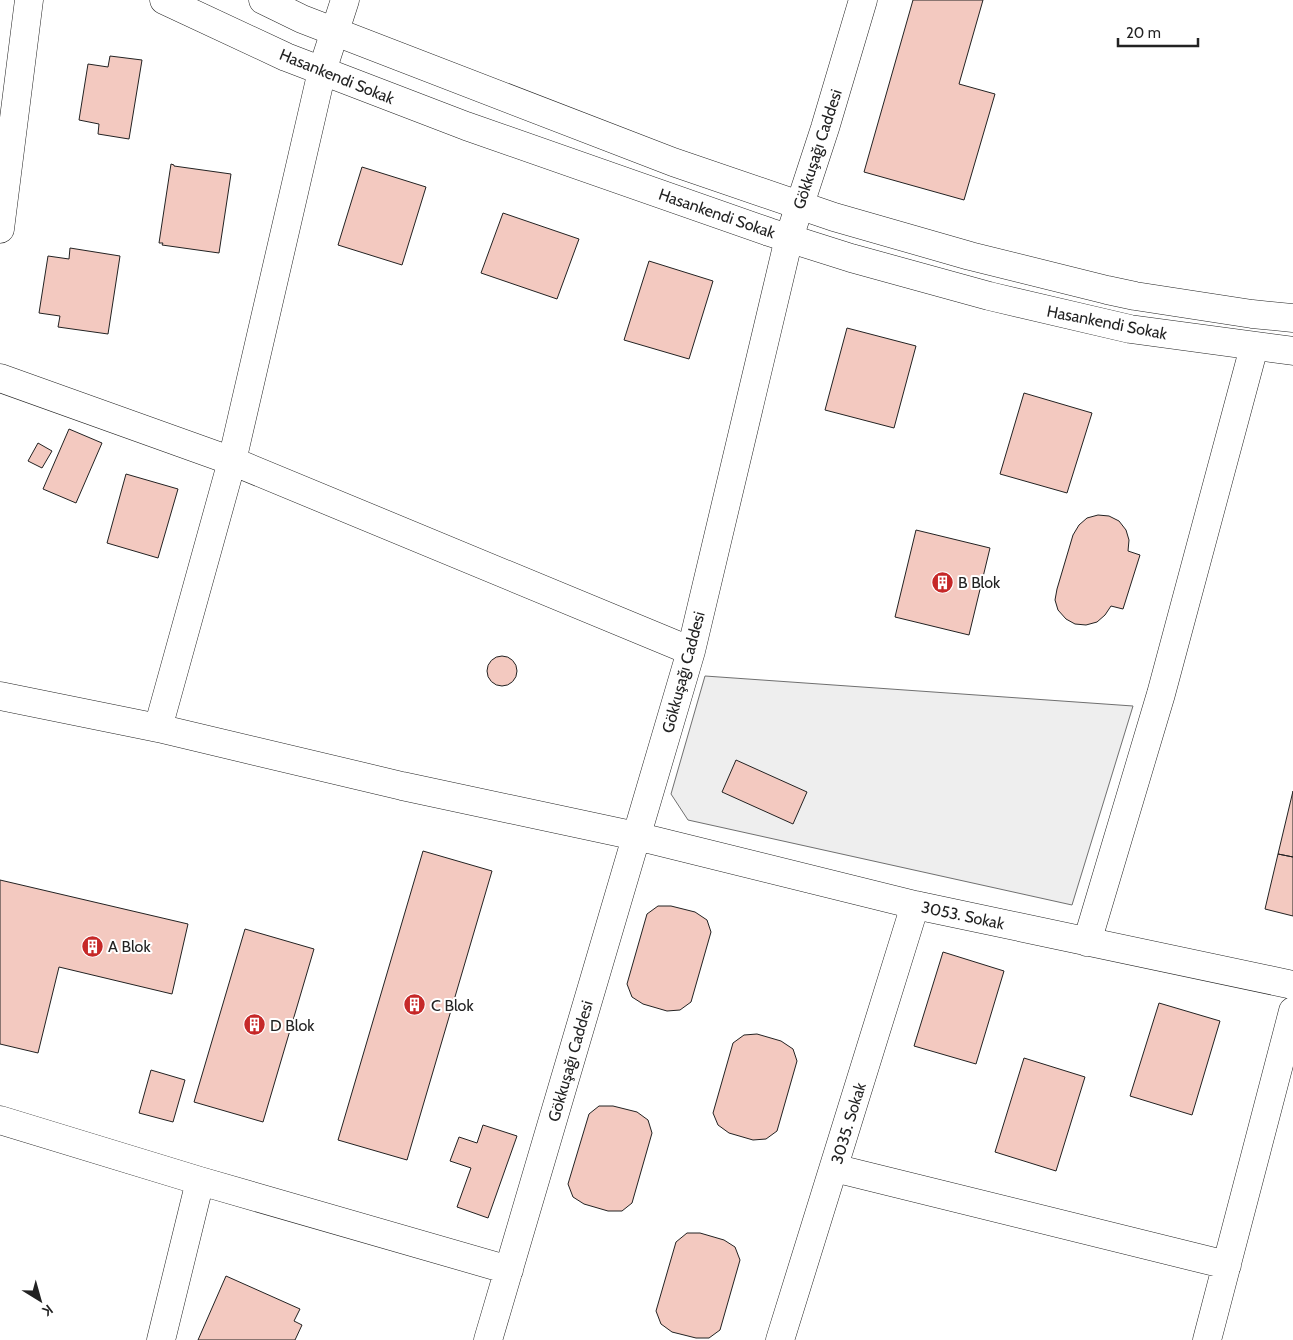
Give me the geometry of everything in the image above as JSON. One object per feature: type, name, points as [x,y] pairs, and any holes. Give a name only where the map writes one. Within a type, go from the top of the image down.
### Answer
[{"type":"street","points":[[0,229],[29,0]]},
{"type":"street","name":"Hasankendi Sokak","points":[[164,0],[286,57],[466,126],[789,238],[906,274],[1072,316],[1130,329],[1293,351]]},
{"type":"street","name":"Hasankendi Sokak","points":[[263,0],[302,19],[673,162],[800,206],[952,252],[1098,288],[1135,296],[1252,314],[1293,318]]},
{"type":"street","points":[[158,728],[232,461],[322,71],[345,0]]},
{"type":"street","name":"Gökkuşağı Caddesi","points":[[488,1340],[691,651],[789,238],[863,0]]},
{"type":"street","points":[[1087,942],[1161,694],[1254,347]]},
{"type":"street","points":[[0,378],[232,461],[691,651]]},
{"type":"street","name":"3053. Sokak","points":[[0,696],[158,728],[402,786],[636,836],[915,905],[1293,985]]},
{"type":"street","name":"3035. Sokak","points":[[780,1340],[915,905]]},
{"type":"street","points":[[1207,1340],[1293,1011]]},
{"type":"street","points":[[0,1120],[200,1181],[509,1270]]},
{"type":"street","points":[[834,1168],[1227,1265]]},
{"type":"street","points":[[161,1340],[200,1181]]},
{"type":"shaded area","points":[[705,676],[1133,706],[1072,905],[688,820],[671,794]]},
{"type":"building","points":[[913,0],[983,0],[959,84],[995,94],[964,200],[864,172]]},
{"type":"building","points":[[110,56],[142,60],[129,139],[98,134],[99,124],[79,120],[88,64],[108,67]]},
{"type":"building","points":[[171,164],[231,174],[219,253],[159,243]]},
{"type":"building","points":[[362,167],[426,187],[402,265],[338,245]]},
{"type":"building","points":[[503,213],[579,239],[557,299],[481,273]]},
{"type":"building","points":[[70,248],[120,256],[108,334],[58,327],[60,316],[39,313],[48,256],[69,259]]},
{"type":"building","points":[[649,261],[713,281],[689,359],[624,340]]},
{"type":"building","points":[[847,328],[916,346],[894,428],[825,410]]},
{"type":"building","points":[[1024,393],[1092,413],[1067,493],[1000,474]]},
{"type":"building","points":[[69,429],[102,443],[76,503],[43,489]]},
{"type":"building","points":[[38,443],[52,451],[42,468],[28,461]]},
{"type":"building","points":[[126,474],[178,489],[158,558],[107,543]]},
{"type":"building","points":[[1098,515],[1109,516],[1119,521],[1126,530],[1129,540],[1128,551],[1140,555],[1123,609],[1111,606],[1097,622],[1086,625],[1075,624],[1066,619],[1058,610],[1055,600],[1057,589],[1073,535],[1079,525],[1087,518]]},
{"type":"building","name":"B Blok","points":[[916,530],[990,548],[969,635],[895,617]]},
{"type":"building","points":[[502,656],[513,660],[517,671],[513,682],[502,686],[491,682],[487,671],[491,660]]},
{"type":"building","points":[[736,760],[807,792],[793,824],[722,792]]},
{"type":"building","points":[[1293,791],[1293,857],[1278,854]]},
{"type":"building","name":"C Blok","points":[[423,851],[492,871],[407,1160],[338,1140]]},
{"type":"building","points":[[1278,854],[1293,857],[1293,916],[1265,909]]},
{"type":"building","name":"A Blok","points":[[0,880],[188,924],[172,994],[59,967],[38,1053],[0,1044]]},
{"type":"building","points":[[658,906],[671,906],[695,912],[707,920],[711,932],[691,1002],[680,1010],[667,1011],[643,1004],[632,997],[627,984],[647,914]]},
{"type":"building","name":"D Blok","points":[[245,929],[314,949],[263,1122],[194,1102]]},
{"type":"building","points":[[943,952],[1004,971],[976,1064],[914,1046]]},
{"type":"building","points":[[1159,1003],[1220,1021],[1192,1115],[1130,1096]]},
{"type":"building","points":[[757,1034],[781,1041],[793,1049],[797,1061],[777,1131],[766,1139],[753,1140],[729,1133],[718,1125],[713,1113],[733,1043],[744,1035]]},
{"type":"building","points":[[1024,1058],[1085,1077],[1056,1171],[995,1152]]},
{"type":"building","points":[[151,1070],[185,1080],[173,1122],[139,1113]]},
{"type":"building","points":[[599,1106],[613,1106],[637,1112],[648,1120],[652,1133],[632,1203],[622,1211],[608,1211],[584,1204],[573,1197],[568,1184],[589,1114]]},
{"type":"building","points":[[483,1125],[517,1136],[488,1218],[457,1207],[471,1168],[450,1161],[459,1137],[477,1143]]},
{"type":"building","points":[[687,1233],[700,1233],[724,1240],[735,1247],[740,1260],[720,1330],[709,1338],[696,1338],[672,1332],[661,1324],[656,1311],[676,1242]]},
{"type":"building","points":[[226,1276],[300,1309],[294,1321],[302,1325],[295,1340],[198,1340]]},
{"type":"place","name":"B Blok","points":[[942,582]]},
{"type":"place","name":"A Blok","points":[[92,946]]},
{"type":"place","name":"C Blok","points":[[415,1005]]},
{"type":"place","name":"D Blok","points":[[254,1025]]}]
